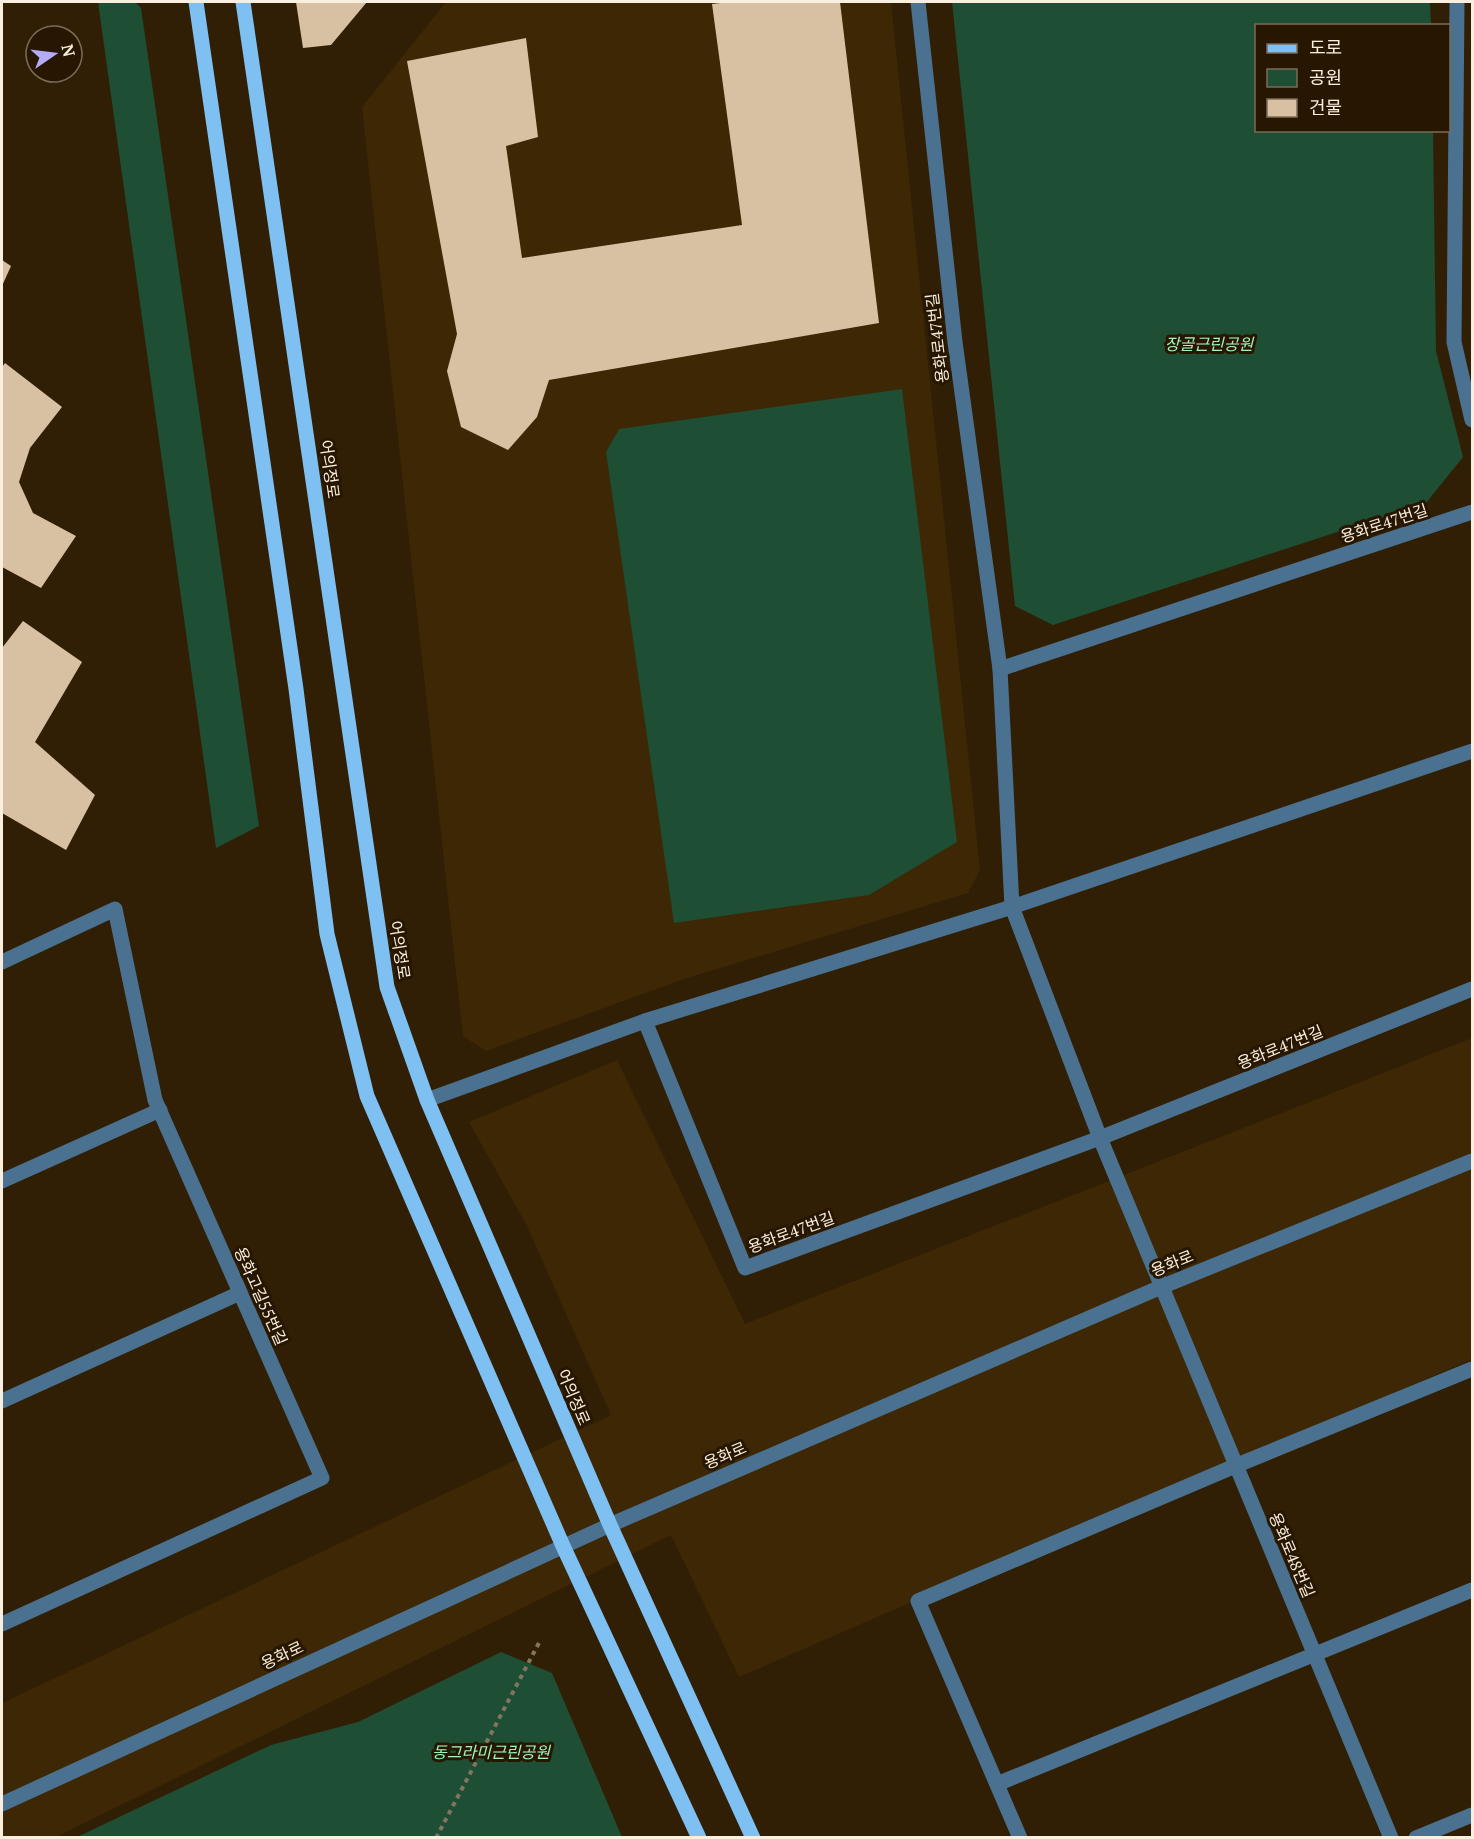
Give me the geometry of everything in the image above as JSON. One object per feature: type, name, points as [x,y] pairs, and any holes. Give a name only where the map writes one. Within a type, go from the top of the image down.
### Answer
[{"type":"main road","points":[[196,2],[296,689],[327,934],[367,1096],[563,1546],[699,1838]]},
{"type":"main road","name":"어의정로","points":[[243,2],[387,987],[426,1100],[610,1525],[753,1838]]},
{"type":"street","name":"용화로47번길","points":[[918,2],[955,342],[1000,669],[1012,907],[1100,1138],[1161,1287]]},
{"type":"street","points":[[1457,2],[1454,342],[1473,420]]},
{"type":"street","name":"용화로47번길","points":[[1000,669],[1473,512]]},
{"type":"street","points":[[426,1100],[645,1021],[1012,907],[1473,750]]},
{"type":"street","name":"용화고길55번길","points":[[2,962],[116,909],[155,1100],[322,1478],[2,1624]]},
{"type":"street","name":"용화로47번길","points":[[645,1021],[745,1268],[1100,1138],[1473,989]]},
{"type":"street","points":[[2,1181],[160,1110]]},
{"type":"street","name":"용화로","points":[[2,1804],[610,1525],[1161,1287],[1473,1161]]},
{"type":"street","name":"용화로48번길","points":[[1161,1287],[1391,1838]]},
{"type":"street","points":[[2,1401],[240,1293]]},
{"type":"street","points":[[1020,1838],[918,1601],[1235,1466],[1473,1369]]},
{"type":"street","points":[[997,1784],[1473,1590]]},
{"type":"street","points":[[1416,1838],[1473,1815]]},
{"type":"path","points":[[436,1838],[541,1639]]},
{"type":"shaded area","points":[[446,2],[891,2],[980,870],[968,893],[684,979],[486,1051],[463,1036],[362,107]]},
{"type":"shaded area","points":[[1472,1038],[1472,1359],[739,1677],[671,1535],[56,1837],[2,1838],[2,1703],[611,1415],[527,1226],[469,1122],[617,1060],[745,1324]]},
{"type":"green space","points":[[98,2],[135,2],[141,8],[259,826],[216,848]]},
{"type":"green space","name":"장골근린공원","points":[[952,2],[1430,2],[1431,24],[1255,24],[1255,132],[1433,132],[1436,351],[1463,457],[1426,503],[1053,625],[1015,606]]},
{"type":"green space","points":[[902,389],[957,842],[869,895],[674,923],[606,452],[619,429]]},
{"type":"green space","name":"동그라미근린공원","points":[[501,1652],[552,1673],[622,1837],[77,1837],[271,1745],[358,1722]]},
{"type":"building","points":[[296,2],[367,2],[331,45],[303,48]]},
{"type":"building","points":[[840,2],[879,323],[549,380],[537,417],[508,450],[461,427],[447,371],[457,334],[407,61],[526,38],[538,137],[506,146],[522,258],[742,225],[712,4]]},
{"type":"building","points":[[2,260],[11,266],[2,286]]},
{"type":"building","points":[[5,363],[62,407],[30,448],[19,482],[33,513],[76,536],[41,588],[2,567],[2,367]]},
{"type":"building","points":[[23,621],[82,662],[35,742],[95,795],[66,850],[2,813],[2,648]]}]
